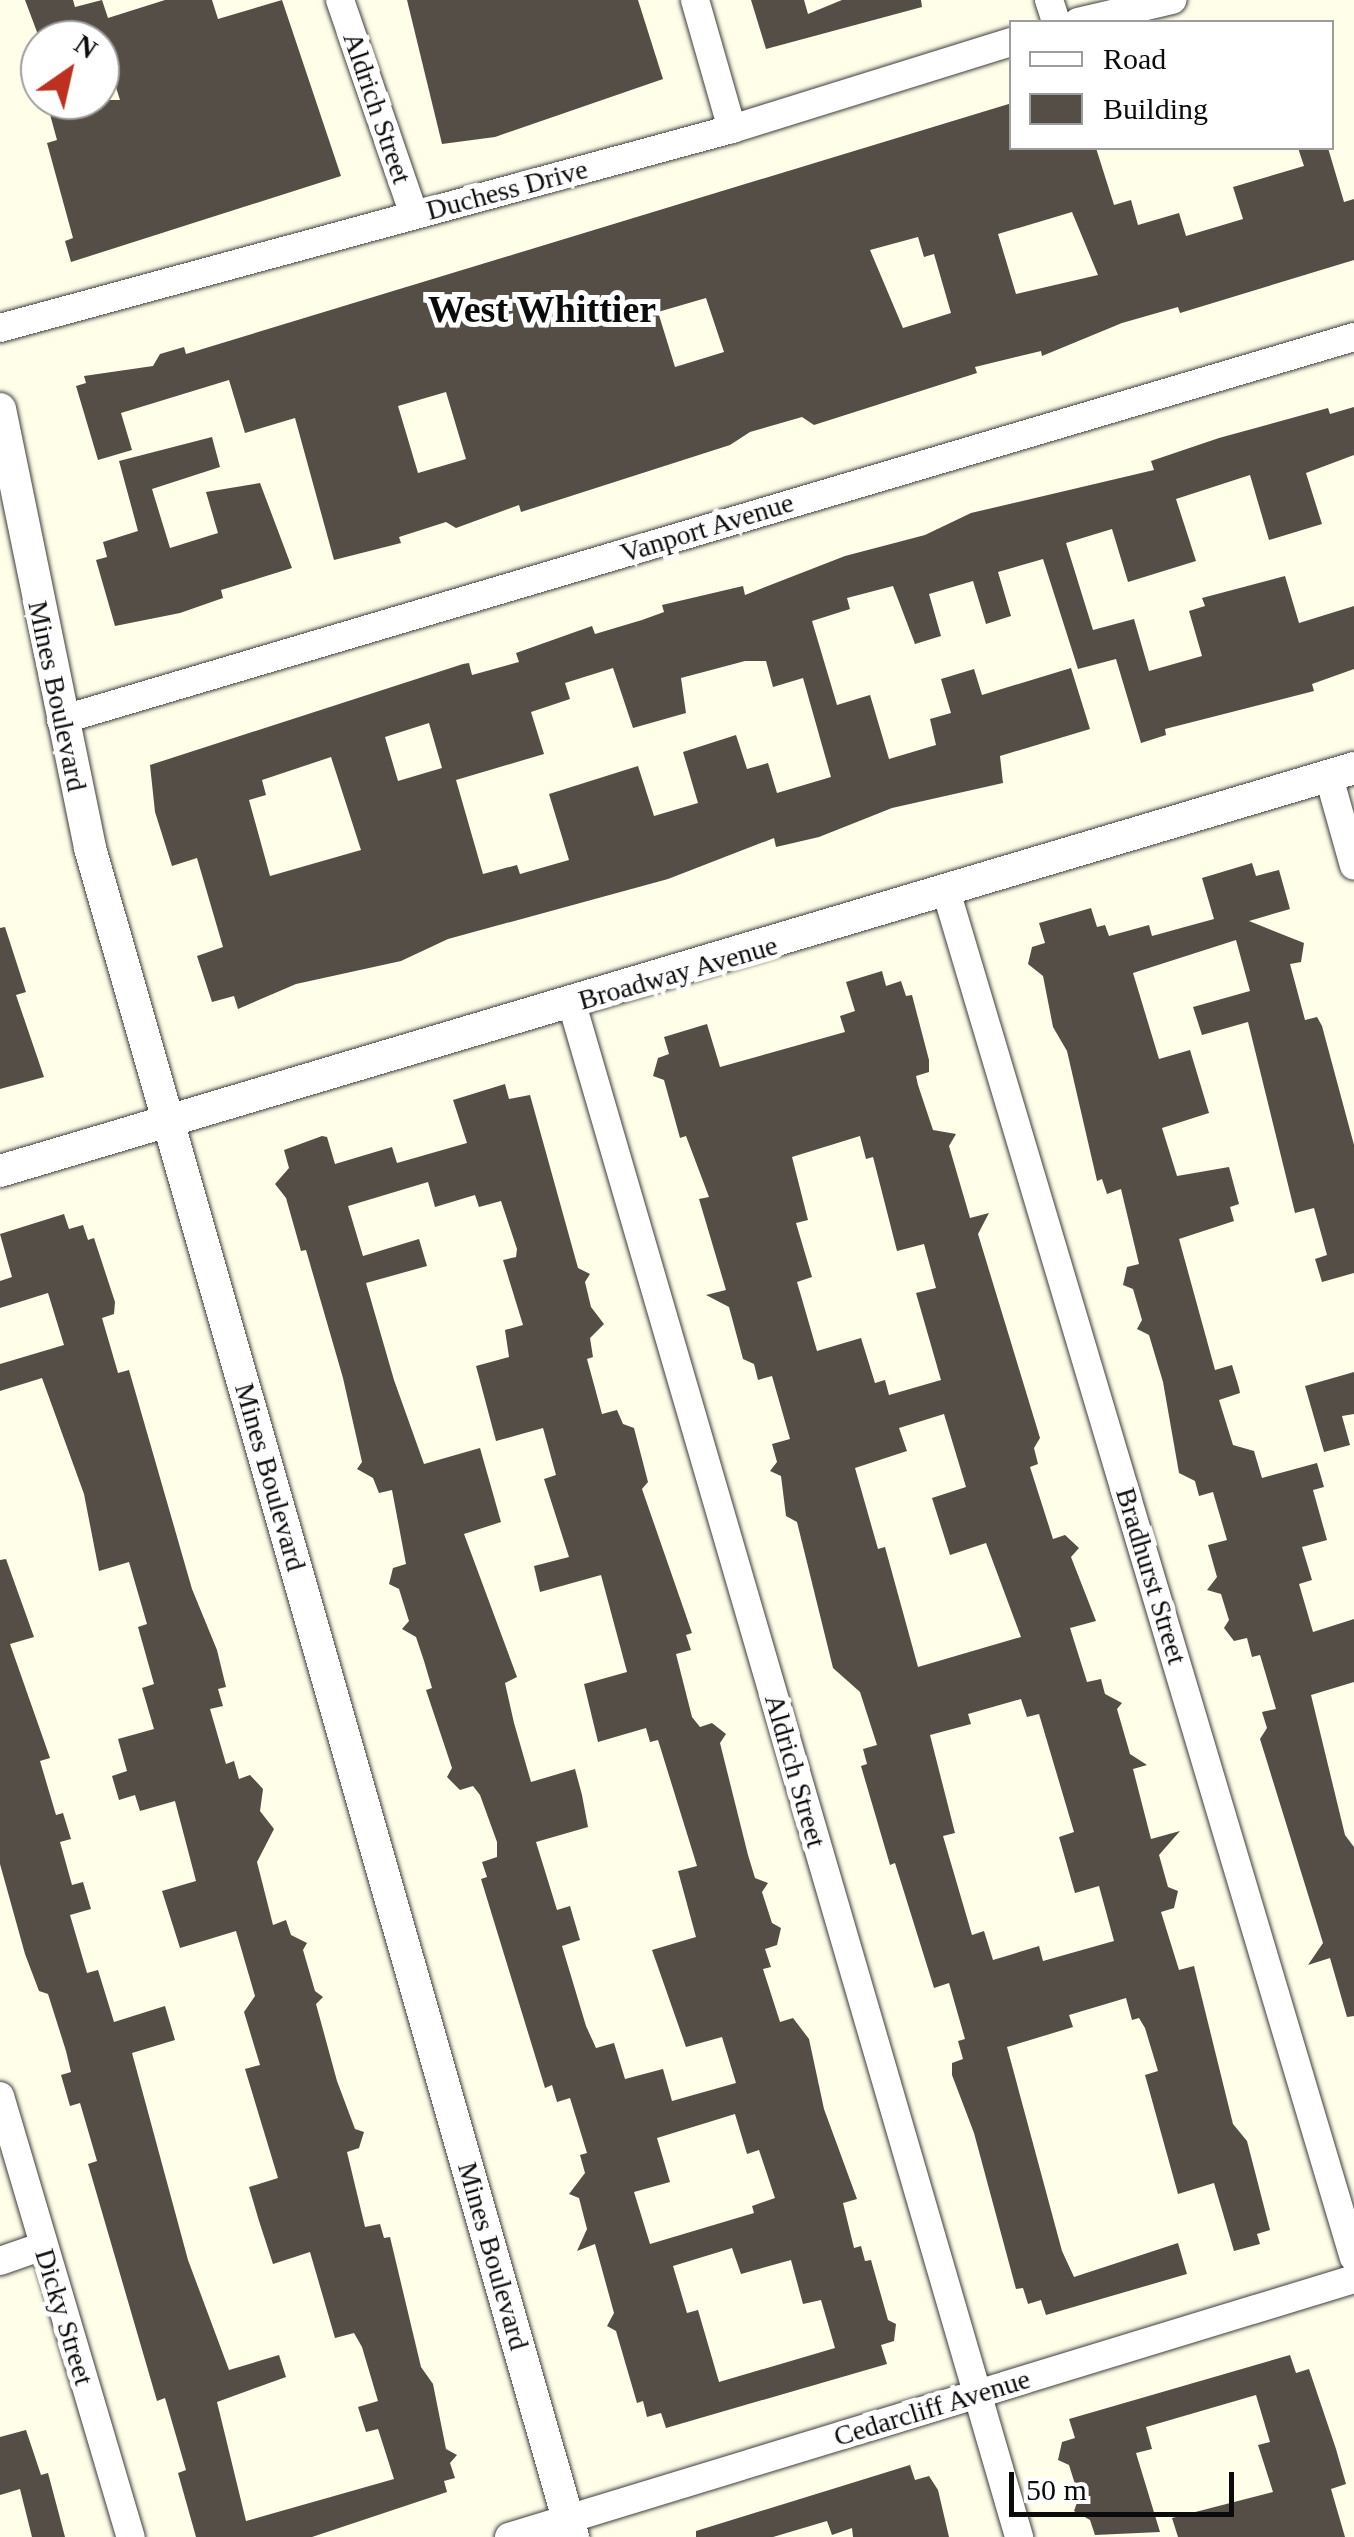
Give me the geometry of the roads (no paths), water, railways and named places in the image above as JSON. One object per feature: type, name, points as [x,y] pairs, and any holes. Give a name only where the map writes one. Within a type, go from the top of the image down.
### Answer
[{"type":"street","name":"Aldrich Street","points":[[340,0],[414,215]]},
{"type":"street","points":[[695,0],[732,129]]},
{"type":"street","points":[[1087,20],[1172,0]]},
{"type":"street","name":"Duchess Drive","points":[[0,328],[732,129],[1009,43]]},
{"type":"street","name":"Vanport Avenue","points":[[61,720],[1354,337]]},
{"type":"street","name":"Mines Boulevard","points":[[0,408],[61,720],[169,1121],[571,2528]]},
{"type":"street","points":[[1341,772],[1354,866]]},
{"type":"street","name":"Broadway Avenue","points":[[0,1171],[947,894],[1341,772]]},
{"type":"street","name":"Bradhurst Street","points":[[947,894],[1354,2258]]},
{"type":"street","name":"Aldrich Street","points":[[572,1004],[1018,2537]]},
{"type":"street","name":"Dicky Street","points":[[0,2096],[131,2537]]},
{"type":"street","points":[[0,2261],[43,2246]]},
{"type":"street","name":"Cedarcliff Avenue","points":[[509,2537],[571,2528],[976,2395],[1354,2279]]},
{"type":"district","name":"West Whittier","points":[[542,310]]}]
